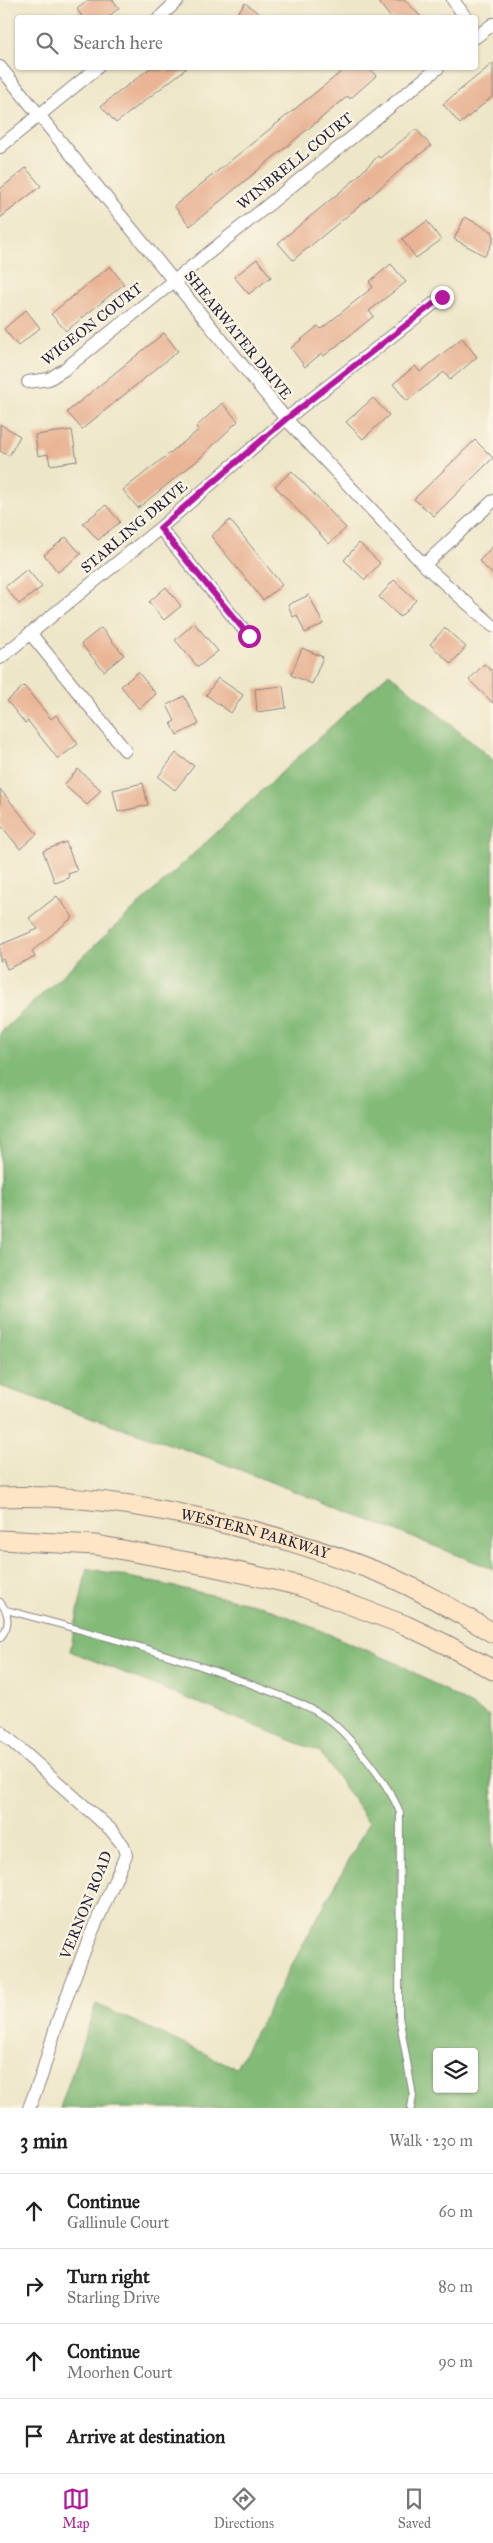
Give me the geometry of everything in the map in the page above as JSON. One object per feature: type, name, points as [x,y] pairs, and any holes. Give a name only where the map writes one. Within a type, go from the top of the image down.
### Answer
[{"type":"main road","name":"WESTERN PARKWAY","points":[[0,1498],[79,1499],[158,1511],[279,1536],[384,1575],[448,1606],[493,1633]]},
{"type":"main road","points":[[0,1540],[96,1545],[210,1566],[297,1585],[405,1625],[493,1670]]},
{"type":"street","points":[[162,15],[178,0]]},
{"type":"street","points":[[453,0],[464,15]]},
{"type":"street","points":[[478,35],[493,24]]},
{"type":"street","name":"SHEARWATER DRIVE","points":[[0,67],[286,419],[424,565],[493,626]]},
{"type":"street","points":[[0,147],[95,70]]},
{"type":"street","name":"WINBRELL COURT","points":[[173,280],[436,70]]},
{"type":"street","name":"WIGEON COURT","points":[[28,382],[49,379],[65,369],[173,280]]},
{"type":"street","name":"STARLING DRIVE","points":[[0,658],[160,528],[286,419],[442,297]]},
{"type":"street","points":[[424,565],[493,501]]},
{"type":"street","points":[[160,528],[249,636]]},
{"type":"street","points":[[30,633],[125,750]]},
{"type":"street","name":"VERNON ROAD","points":[[0,1731],[110,1829],[124,1846],[126,1854],[88,1941],[58,2020],[41,2078],[29,2108]]},
{"type":"lane","points":[[0,1602],[6,1610],[8,1622],[0,1638]]},
{"type":"lane","points":[[6,1610],[212,1669],[284,1697],[328,1720],[347,1736],[395,1798],[400,1813],[399,2016],[413,2096],[411,2108]]},
{"type":"green space","points":[[389,673],[493,760],[493,1569],[207,1457],[0,1386],[0,1033]]},
{"type":"green space","points":[[87,1568],[263,1606],[401,1665],[489,1716],[493,1799],[493,2108],[60,2108],[96,2004],[236,2068],[369,1823],[320,1752],[70,1651]]},
{"type":"building","points":[[89,0],[113,0],[119,8],[111,15],[81,15],[77,9]]},
{"type":"building","points":[[377,0],[405,0],[419,15],[389,15]]},
{"type":"building","points":[[245,3],[261,15],[236,15]]},
{"type":"building","points":[[493,63],[493,96],[460,124],[443,104]]},
{"type":"building","points":[[147,70],[184,70],[116,123],[101,106]]},
{"type":"building","points":[[344,70],[371,70],[376,76],[350,99],[348,96],[190,226],[174,206]]},
{"type":"building","points":[[416,129],[431,146],[408,163],[368,199],[293,260],[278,243],[352,182],[378,156],[380,158]]},
{"type":"building","points":[[26,168],[41,186],[0,218],[0,189]]},
{"type":"building","points":[[465,217],[493,232],[493,241],[485,256],[454,239]]},
{"type":"building","points":[[427,221],[441,240],[416,258],[402,239]]},
{"type":"building","points":[[257,259],[271,277],[249,294],[234,277]]},
{"type":"building","points":[[391,264],[406,282],[369,311],[374,316],[324,356],[322,353],[305,367],[291,348],[318,326],[321,329],[373,287],[369,282]]},
{"type":"building","points":[[110,266],[124,284],[66,331],[51,314]]},
{"type":"building","points":[[26,310],[40,328],[18,346],[4,329]]},
{"type":"building","points":[[164,333],[178,351],[82,429],[67,412]]},
{"type":"building","points":[[462,338],[477,357],[450,380],[444,372],[407,401],[393,384],[415,366],[420,372]]},
{"type":"building","points":[[373,398],[389,415],[363,439],[346,422]]},
{"type":"building","points":[[222,403],[238,421],[199,459],[138,508],[123,490],[199,430],[196,427]]},
{"type":"building","points":[[0,424],[20,436],[9,456],[0,451]]},
{"type":"building","points":[[72,430],[77,461],[50,465],[48,454],[38,456],[35,435]]},
{"type":"building","points":[[475,440],[493,458],[434,516],[414,499]]},
{"type":"building","points":[[292,471],[346,528],[329,544],[275,486]]},
{"type":"building","points":[[106,505],[120,522],[98,540],[83,523]]},
{"type":"building","points":[[230,520],[282,585],[263,600],[211,536]]},
{"type":"building","points":[[66,537],[81,554],[58,572],[44,555]]},
{"type":"building","points":[[359,543],[380,563],[365,580],[344,560]]},
{"type":"building","points":[[493,546],[493,575],[479,561]]},
{"type":"building","points":[[27,569],[42,587],[19,604],[5,587]]},
{"type":"building","points":[[394,580],[416,600],[400,617],[379,597]]},
{"type":"building","points":[[166,587],[181,606],[164,620],[149,602]]},
{"type":"building","points":[[309,595],[323,624],[305,633],[297,615],[293,617],[288,605]]},
{"type":"building","points":[[194,623],[218,651],[198,667],[175,640]]},
{"type":"building","points":[[101,628],[124,655],[104,671],[81,644]]},
{"type":"building","points":[[445,628],[466,647],[451,664],[430,644]]},
{"type":"building","points":[[302,648],[323,657],[312,684],[291,675]]},
{"type":"building","points":[[484,664],[493,672],[493,703],[469,680]]},
{"type":"building","points":[[138,672],[156,694],[139,709],[121,686]]},
{"type":"building","points":[[218,678],[243,695],[231,713],[206,695]]},
{"type":"building","points":[[24,686],[51,719],[56,715],[78,744],[58,759],[28,721],[25,723],[7,701]]},
{"type":"building","points":[[283,686],[286,708],[257,712],[255,689]]},
{"type":"building","points":[[184,696],[199,724],[177,735],[171,723],[175,721],[167,705]]},
{"type":"building","points":[[176,753],[194,766],[175,790],[158,777]]},
{"type":"building","points":[[78,769],[101,790],[87,805],[64,785]]},
{"type":"building","points":[[143,783],[148,805],[118,812],[113,790]]},
{"type":"building","points":[[0,789],[37,834],[20,849],[0,824]]},
{"type":"building","points":[[66,842],[77,871],[68,874],[69,878],[55,883],[43,851]]},
{"type":"building","points":[[57,896],[73,917],[32,951],[35,957],[7,969],[3,959],[0,961],[0,945],[38,929],[29,918]]},
{"type":"route","points":[[249,636],[160,528],[286,419],[442,297]]}]
